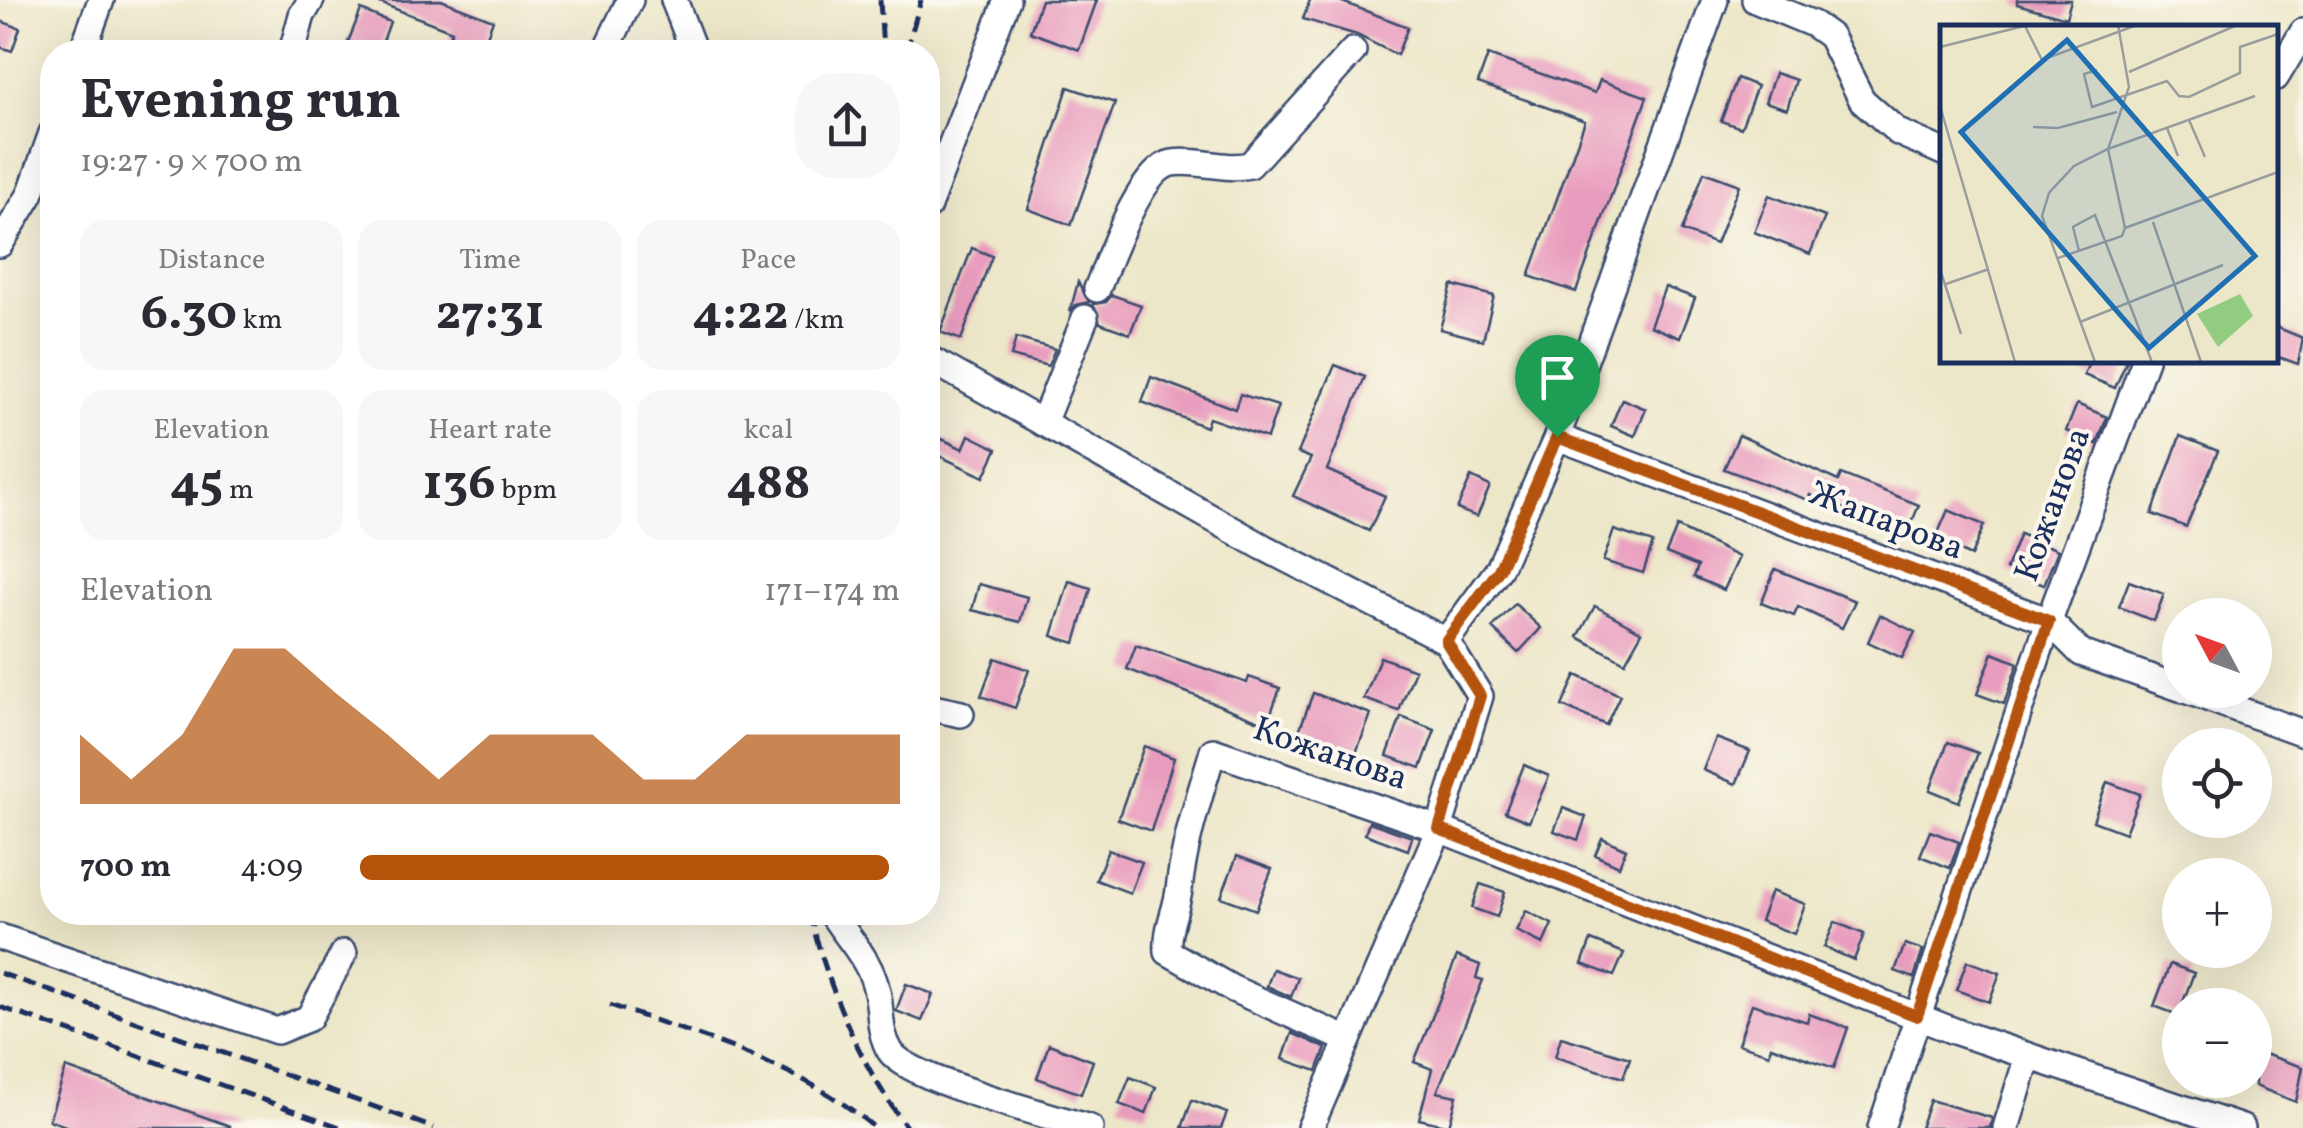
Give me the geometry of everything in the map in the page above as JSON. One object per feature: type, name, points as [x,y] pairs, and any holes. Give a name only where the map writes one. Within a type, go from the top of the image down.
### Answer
[{"type":"street","points":[[86,40],[101,0]]},
{"type":"street","points":[[295,40],[302,14],[311,0]]},
{"type":"street","points":[[611,40],[630,0]]},
{"type":"street","points":[[674,0],[689,40]]},
{"type":"street","points":[[940,175],[1007,0]]},
{"type":"street","points":[[1446,641],[1499,570],[1557,437],[1716,0]]},
{"type":"street","points":[[1755,0],[1830,36],[1862,100],[1898,132],[1940,151]]},
{"type":"street","points":[[2278,75],[2303,32]]},
{"type":"street","points":[[1097,289],[1115,243],[1152,173],[1167,164],[1194,162],[1236,168],[1250,164],[1353,52]]},
{"type":"street","points":[[0,244],[30,195],[40,167]]},
{"type":"street","points":[[1043,423],[1085,318]]},
{"type":"street","name":"Кожанова","points":[[1881,1128],[2049,621],[2144,362]]},
{"type":"street","points":[[940,365],[1263,546],[1446,641],[1480,696],[1439,829],[1310,1128]]},
{"type":"street","name":"Жапарова","points":[[1557,437],[2049,621],[2081,652],[2162,682]]},
{"type":"street","name":"Жапарова","points":[[2234,708],[2303,733]]},
{"type":"street","points":[[940,710],[961,714]]},
{"type":"street","name":"Кожанова","points":[[1348,1040],[1233,990],[1168,952],[1166,926],[1179,890],[1179,863],[1214,751],[1439,829],[1917,1016],[2242,1128]]},
{"type":"street","points":[[841,925],[860,950],[878,992],[878,1021],[892,1054],[937,1080],[1090,1128]]},
{"type":"street","points":[[0,937],[277,1030],[309,1018],[344,953]]},
{"type":"street","points":[[2006,1128],[2028,1056]]},
{"type":"building","points":[[441,0],[493,20],[486,40],[449,40],[452,31],[375,1]]},
{"type":"building","points":[[1041,0],[1097,0],[1079,50],[1030,32]]},
{"type":"building","points":[[1310,0],[1337,0],[1408,27],[1397,55],[1357,35],[1303,19]]},
{"type":"building","points":[[2017,0],[2071,0],[2066,18],[2017,4]]},
{"type":"building","points":[[361,10],[390,22],[383,40],[349,40]]},
{"type":"building","points":[[0,21],[20,28],[12,51],[0,47]]},
{"type":"building","points":[[1488,55],[1595,93],[1600,80],[1647,97],[1576,292],[1529,276],[1585,121],[1478,83]]},
{"type":"building","points":[[1775,73],[1796,80],[1787,109],[1765,102]]},
{"type":"building","points":[[1737,78],[1757,86],[1741,128],[1721,121]]},
{"type":"building","points":[[1068,87],[1115,103],[1071,225],[1028,209]]},
{"type":"building","points":[[1704,172],[1739,185],[1716,244],[1682,231]]},
{"type":"building","points":[[1769,195],[1825,217],[1810,254],[1754,232]]},
{"type":"building","points":[[972,248],[992,256],[961,340],[940,332]]},
{"type":"building","points":[[1078,282],[1089,302],[1076,305],[1070,312]]},
{"type":"building","points":[[1452,285],[1494,296],[1483,340],[1440,329]]},
{"type":"building","points":[[1665,287],[1695,298],[1680,338],[1650,326]]},
{"type":"building","points":[[1112,295],[1141,305],[1130,334],[1100,323],[1093,304],[1106,302]]},
{"type":"building","points":[[2278,328],[2303,338],[2298,364],[2278,357]]},
{"type":"building","points":[[1016,338],[1055,349],[1048,366],[1011,356]]},
{"type":"building","points":[[2089,362],[2126,362],[2115,388],[2084,375]]},
{"type":"building","points":[[1335,365],[1365,377],[1327,470],[1385,496],[1369,531],[1293,496],[1311,458],[1298,453]]},
{"type":"building","points":[[1151,377],[1235,409],[1240,394],[1278,406],[1267,438],[1209,418],[1206,427],[1142,402]]},
{"type":"building","points":[[1622,399],[1646,409],[1635,436],[1611,426]]},
{"type":"building","points":[[2077,404],[2107,417],[2097,444],[2066,431]]},
{"type":"building","points":[[969,435],[997,449],[984,477],[940,456],[942,439],[963,449]]},
{"type":"building","points":[[1739,435],[1838,481],[1841,474],[1919,505],[1907,534],[1810,495],[1808,500],[1724,469]]},
{"type":"building","points":[[2180,436],[2218,451],[2186,527],[2152,514]]},
{"type":"building","points":[[1471,477],[1490,486],[1477,517],[1457,509]]},
{"type":"building","points":[[1948,510],[1984,525],[1971,556],[1935,540]]},
{"type":"building","points":[[1677,527],[1739,557],[1724,590],[1694,577],[1698,566],[1666,553]]},
{"type":"building","points":[[1614,530],[1653,543],[1643,573],[1603,561]]},
{"type":"building","points":[[2020,534],[2058,550],[2044,585],[2006,569]]},
{"type":"building","points":[[1775,569],[1855,601],[1842,628],[1798,607],[1794,616],[1761,603]]},
{"type":"building","points":[[1069,581],[1091,588],[1075,643],[1052,636]]},
{"type":"building","points":[[2129,581],[2164,594],[2154,621],[2119,607]]},
{"type":"building","points":[[979,584],[1027,597],[1020,622],[972,610]]},
{"type":"building","points":[[1515,604],[1541,628],[1518,653],[1492,628]]},
{"type":"building","points":[[1595,606],[1642,632],[1625,662],[1578,637]]},
{"type":"building","points":[[1880,615],[1915,632],[1902,658],[1868,642]]},
{"type":"building","points":[[1136,645],[1247,683],[1249,677],[1280,688],[1267,724],[1127,669]]},
{"type":"building","points":[[1993,653],[2018,663],[2004,704],[1977,694]]},
{"type":"building","points":[[1380,657],[1415,670],[1399,711],[1364,699]]},
{"type":"building","points":[[995,658],[1029,670],[1015,708],[981,696]]},
{"type":"building","points":[[1576,675],[1620,695],[1606,725],[1562,706]]},
{"type":"building","points":[[1313,693],[1371,714],[1356,753],[1299,731]]},
{"type":"building","points":[[1401,717],[1435,730],[1421,768],[1387,756]]},
{"type":"building","points":[[1716,738],[1750,751],[1736,784],[1703,770]]},
{"type":"building","points":[[1948,742],[1978,753],[1959,802],[1930,790]]},
{"type":"building","points":[[1144,746],[1174,758],[1151,831],[1118,819]]},
{"type":"building","points":[[1524,765],[1549,776],[1529,822],[1505,812]]},
{"type":"building","points":[[2107,782],[2140,794],[2125,833],[2093,821]]},
{"type":"building","points":[[1563,808],[1586,817],[1578,840],[1554,831]]},
{"type":"building","points":[[1369,822],[1412,837],[1408,850],[1365,834]]},
{"type":"building","points":[[1930,831],[1959,842],[1950,868],[1920,856]]},
{"type":"building","points":[[1602,838],[1626,849],[1619,866],[1595,855]]},
{"type":"building","points":[[1108,850],[1142,862],[1130,893],[1096,880]]},
{"type":"building","points":[[1237,856],[1272,869],[1256,910],[1221,897]]},
{"type":"building","points":[[1480,884],[1505,892],[1497,917],[1472,908]]},
{"type":"building","points":[[1771,891],[1805,904],[1794,934],[1760,921]]},
{"type":"building","points":[[1526,911],[1552,924],[1543,944],[1516,931]]},
{"type":"building","points":[[1835,922],[1864,934],[1854,960],[1824,947]]},
{"type":"building","points":[[1591,940],[1624,953],[1614,976],[1582,964]]},
{"type":"building","points":[[1905,944],[1923,950],[1914,978],[1895,971]]},
{"type":"building","points":[[1457,956],[1480,965],[1476,978],[1483,980],[1437,1092],[1457,1096],[1449,1126],[1419,1119],[1432,1069],[1414,1062]]},
{"type":"building","points":[[1967,961],[2000,973],[1989,1002],[1956,990]]},
{"type":"building","points":[[2168,968],[2194,973],[2188,988],[2162,988],[2162,1009],[2154,1006]]},
{"type":"building","points":[[1273,969],[1298,978],[1291,997],[1267,986]]},
{"type":"building","points":[[906,984],[933,994],[922,1021],[896,1011]]},
{"type":"building","points":[[1752,1004],[1807,1022],[1809,1014],[1848,1028],[1834,1068],[1771,1046],[1769,1054],[1738,1044]]},
{"type":"building","points":[[1292,1033],[1326,1048],[1317,1071],[1283,1059]]},
{"type":"building","points":[[1561,1037],[1630,1058],[1623,1078],[1555,1057]]},
{"type":"building","points":[[1049,1044],[1093,1061],[1081,1094],[1037,1078]]},
{"type":"building","points":[[2272,1057],[2303,1067],[2296,1102],[2272,1093]]},
{"type":"building","points":[[66,1068],[230,1128],[71,1128],[49,1120]]},
{"type":"building","points":[[1130,1077],[1156,1087],[1146,1114],[1119,1104]]},
{"type":"building","points":[[1192,1100],[1227,1113],[1221,1128],[1182,1128]]},
{"type":"building","points":[[1930,1100],[1992,1118],[1990,1128],[1920,1128]]},
{"type":"railway","points":[[880,0],[882,40]]},
{"type":"railway","points":[[909,40],[921,0]]},
{"type":"railway","points":[[813,925],[826,970],[860,1051],[907,1128]]},
{"type":"railway","points":[[0,973],[434,1128]]},
{"type":"railway","points":[[610,1005],[782,1069],[845,1105],[875,1128]]},
{"type":"railway","points":[[0,1007],[343,1128]]},
{"type":"route","points":[[1557,437],[2049,621],[1917,1016],[1439,829],[1480,696],[1446,641],[1499,570],[1557,437]]}]
